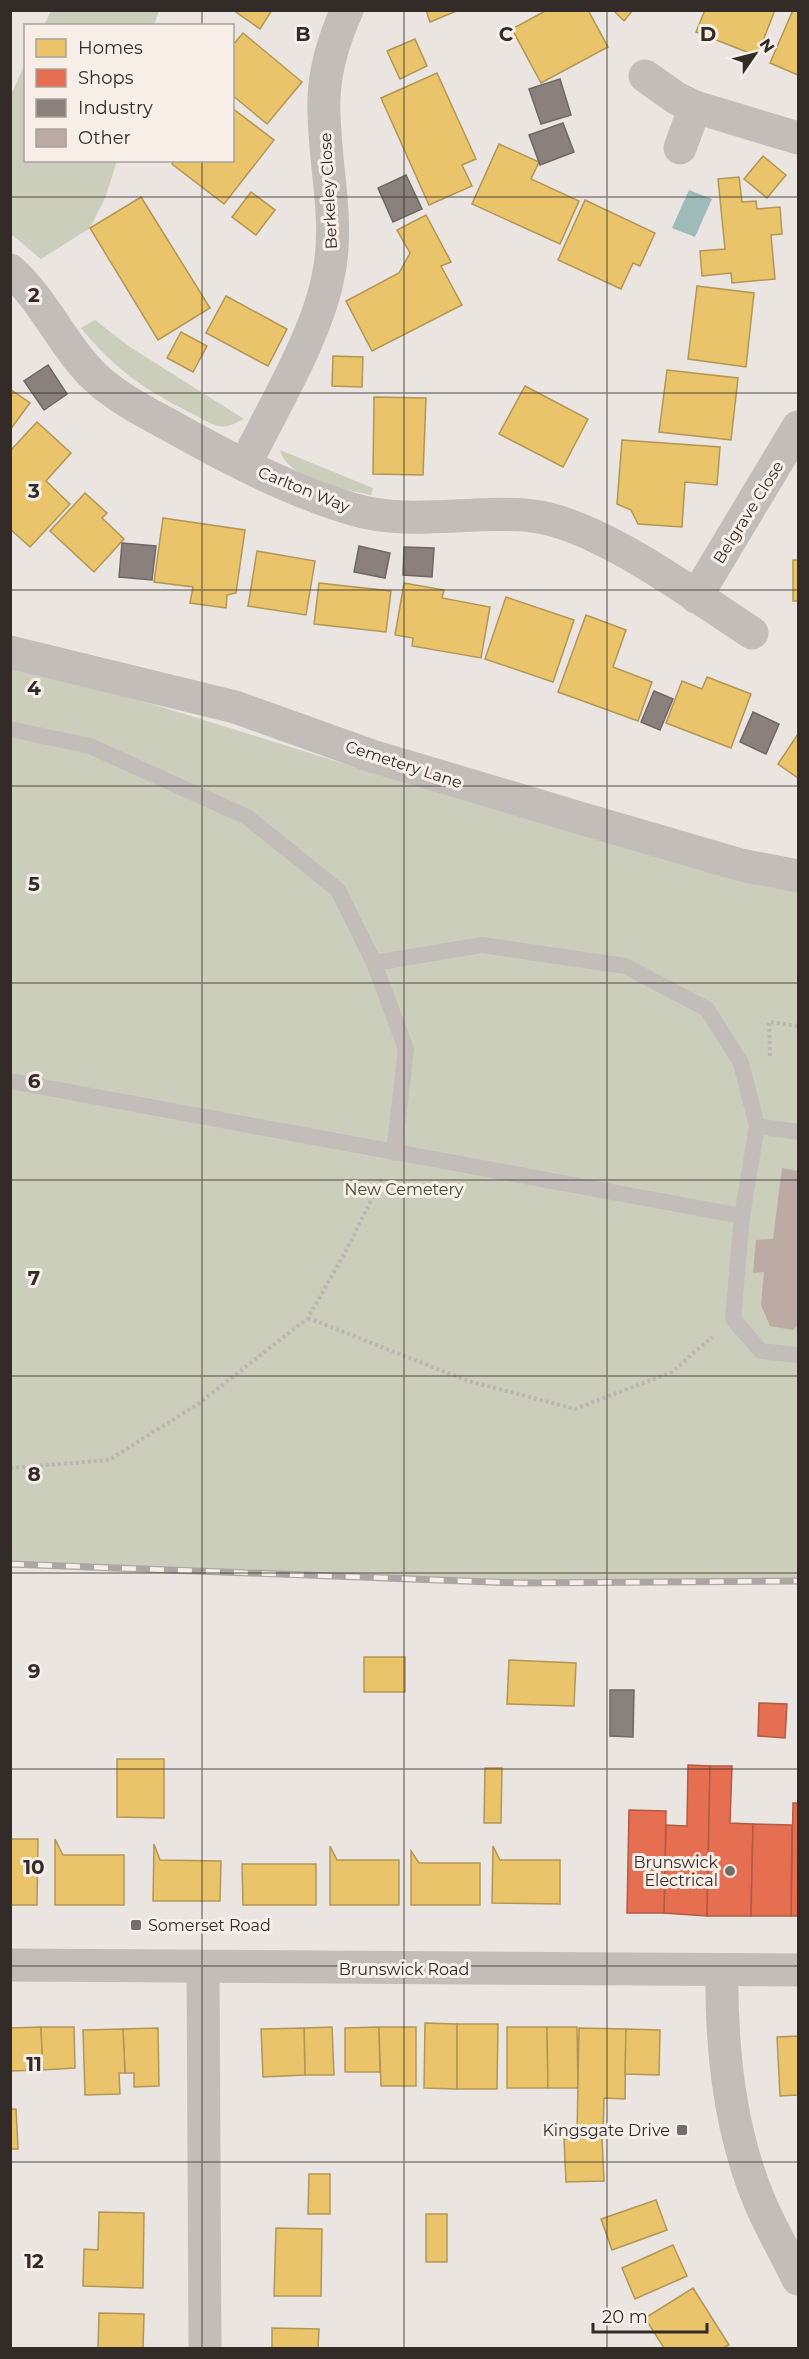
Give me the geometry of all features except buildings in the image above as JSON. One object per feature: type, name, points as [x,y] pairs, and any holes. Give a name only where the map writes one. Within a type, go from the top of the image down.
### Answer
[{"type":"street","name":"Berkeley Close","points":[[245,465],[308,337],[329,272],[331,207],[324,98],[333,43],[347,10]]},
{"type":"street","points":[[645,76],[676,98],[695,107],[798,138]]},
{"type":"street","points":[[680,148],[695,107]]},
{"type":"street","name":"Carlton Way","points":[[10,270],[34,294],[79,359],[96,378],[148,414],[245,465],[306,493],[352,509],[384,515],[524,515],[558,521],[588,533],[631,556],[752,633]]},
{"type":"street","name":"Belgrave Close","points":[[696,597],[798,427]]},
{"type":"street","name":"Cemetery Lane","points":[[10,652],[235,707],[372,756],[741,865],[798,876]]},
{"type":"street","name":"Brunswick Road","points":[[10,1965],[798,1970]]},
{"type":"street","points":[[203,1968],[205,2349]]},
{"type":"street","points":[[722,1971],[726,2066],[740,2142],[761,2204],[798,2279]]},
{"type":"lane","points":[[10,729],[90,746],[247,817],[338,890],[374,963],[406,1049],[394,1153]]},
{"type":"lane","points":[[374,963],[482,945],[625,966],[707,1009],[741,1063],[757,1126],[742,1216],[733,1319],[761,1351],[798,1355]]},
{"type":"lane","points":[[10,1081],[742,1216]]},
{"type":"lane","points":[[757,1126],[798,1132]]},
{"type":"path","points":[[770,1057],[769,1022],[798,1026]]},
{"type":"path","points":[[10,1468],[109,1460],[198,1404],[308,1318],[348,1247],[394,1153]]},
{"type":"path","points":[[308,1318],[468,1381],[575,1409],[672,1372],[733,1319]]},
{"type":"green space","points":[[51,10],[159,11],[154,24],[44,24]]},
{"type":"green space","points":[[24,66],[24,162],[117,162],[105,198],[90,228],[41,259],[11,234],[11,95]]},
{"type":"green space","points":[[95,320],[130,347],[244,419],[229,426],[215,425],[143,386],[106,355],[81,328]]},
{"type":"green space","points":[[280,450],[373,488],[371,495],[318,482],[305,476],[285,460]]},
{"type":"green space","name":"New Cemetery","points":[[10,664],[161,707],[555,827],[701,868],[798,892],[798,1581],[519,1583],[11,1564]]},
{"type":"water","points":[[689,190],[712,199],[695,237],[672,228]]},
{"type":"railway","points":[[10,1564],[519,1583],[798,1581]]},
{"type":"place","name":"Brunswick Electrical","points":[[730,1871]]},
{"type":"place","name":"Somerset Road","points":[[136,1925]]},
{"type":"place","name":"Kingsgate Drive","points":[[682,2130]]}]
